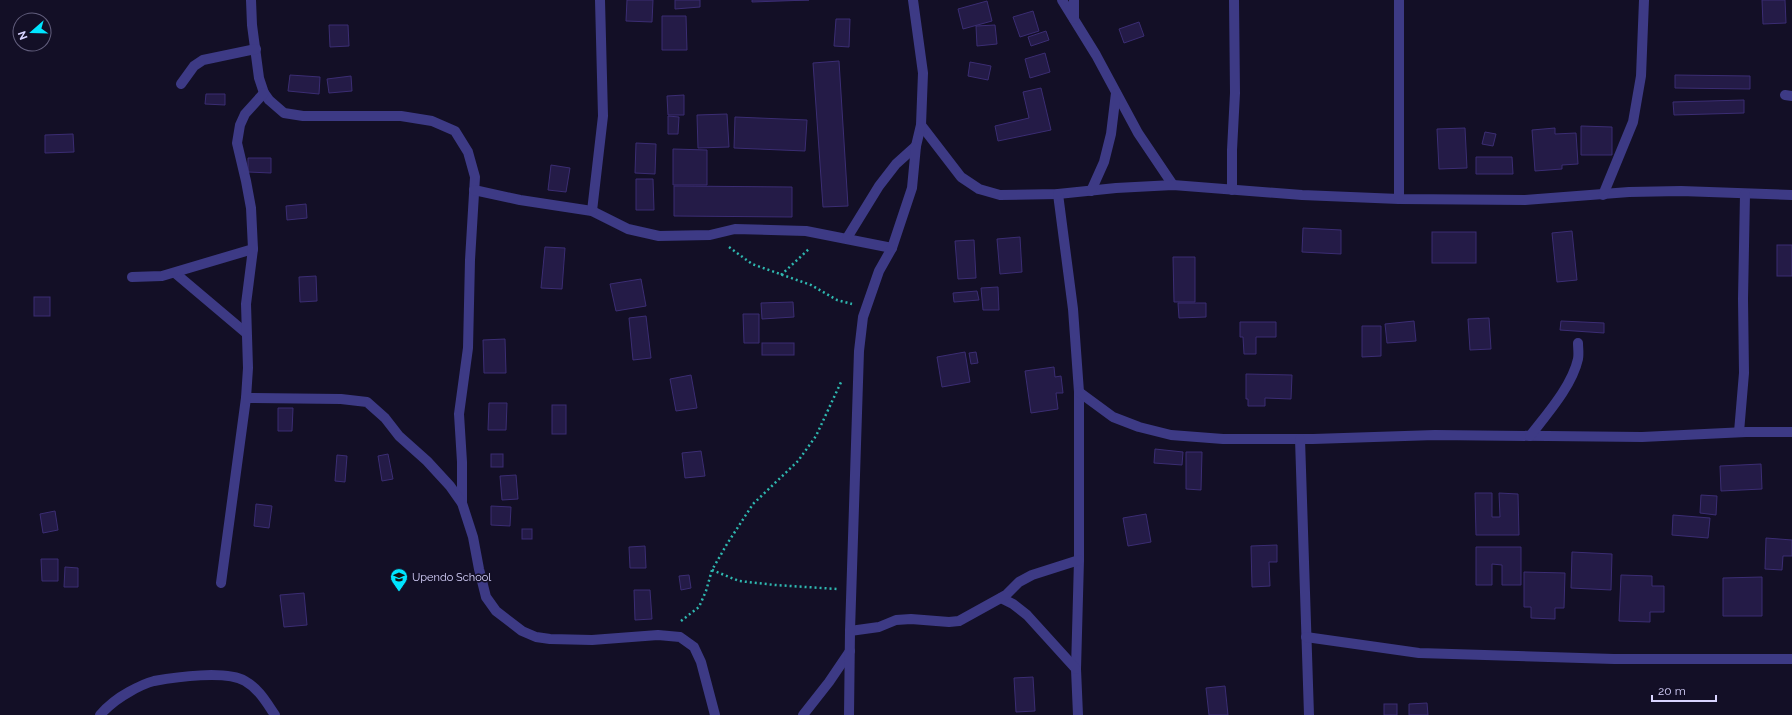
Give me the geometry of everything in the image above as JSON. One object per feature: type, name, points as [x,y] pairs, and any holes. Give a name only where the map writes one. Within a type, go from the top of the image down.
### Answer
[{"type":"street","points":[[251,0],[252,25],[259,78],[264,93],[269,100],[284,113],[303,116],[402,116],[432,121],[455,131],[468,152],[475,177],[470,260],[468,348],[459,414],[462,462],[462,503]]},
{"type":"street","points":[[592,211],[603,116],[600,0]]},
{"type":"street","points":[[850,715],[850,631],[859,361],[863,317],[879,271],[892,248],[912,188],[916,146],[921,125],[923,73],[912,0]]},
{"type":"street","points":[[1062,0],[1138,133],[1173,185]]},
{"type":"street","points":[[1074,0],[1074,19]]},
{"type":"street","points":[[1232,190],[1232,150],[1235,93],[1234,0]]},
{"type":"street","points":[[1399,0],[1399,199]]},
{"type":"street","points":[[1603,195],[1634,122],[1641,76],[1644,0]]},
{"type":"street","points":[[181,84],[194,66],[203,60],[256,49]]},
{"type":"street","points":[[221,583],[246,398],[248,368],[246,304],[253,249],[251,208],[236,143],[240,125],[245,114],[264,93]]},
{"type":"street","points":[[1091,191],[1104,162],[1111,134],[1116,93]]},
{"type":"street","points":[[921,125],[961,177],[979,189],[1000,195],[1058,194],[1116,188],[1173,185],[1232,190],[1399,199],[1525,200],[1629,192],[1792,195]]},
{"type":"street","points":[[847,238],[879,186],[896,164],[916,146]]},
{"type":"street","points":[[474,190],[520,200],[592,211],[628,229],[659,236],[710,235],[735,230],[806,231],[892,248]]},
{"type":"street","points":[[1058,194],[1074,309],[1079,392],[1079,560],[1076,669],[1078,715]]},
{"type":"street","points":[[1739,432],[1744,373],[1743,299],[1745,194]]},
{"type":"street","points":[[132,277],[175,274],[253,249]]},
{"type":"street","points":[[175,274],[246,333]]},
{"type":"street","points":[[1530,436],[1557,402],[1571,376],[1578,359],[1578,343]]},
{"type":"street","points":[[1079,392],[1113,417],[1139,428],[1171,435],[1223,439],[1435,435],[1642,437],[1739,432],[1792,432]]},
{"type":"street","points":[[246,398],[342,399],[367,402],[385,418],[399,436],[427,460],[450,486],[462,503],[474,537],[479,569],[486,597],[496,611],[522,631],[536,637],[550,639],[592,640],[658,635],[680,637],[694,647],[701,662],[714,715]]},
{"type":"street","points":[[1300,438],[1309,715]]},
{"type":"street","points":[[850,631],[879,627],[896,620],[911,619],[949,622],[959,620],[1001,598],[1019,582],[1032,575],[1079,560]]},
{"type":"street","points":[[1001,598],[1013,604],[1027,615],[1076,669]]},
{"type":"street","points":[[1306,637],[1419,653],[1614,659],[1792,659]]},
{"type":"street","points":[[803,715],[829,682],[850,651]]},
{"type":"street","points":[[100,715],[110,704],[128,692],[153,682],[204,675],[225,675],[244,680],[258,690],[275,715]]},
{"type":"path","points":[[710,235],[735,250],[752,264],[811,286],[837,300],[866,308]]},
{"type":"path","points":[[781,275],[824,235]]},
{"type":"path","points":[[658,635],[690,615],[699,607],[706,591],[712,570],[727,544],[754,504],[798,461],[816,436],[839,384],[859,361]]},
{"type":"path","points":[[712,570],[739,581],[852,590]]},
{"type":"building","points":[[627,0],[653,0],[652,22],[626,21]]},
{"type":"building","points":[[675,0],[700,0],[700,7],[675,9]]},
{"type":"building","points":[[752,0],[809,0],[752,2]]},
{"type":"building","points":[[1762,0],[1785,0],[1786,23],[1763,24]]},
{"type":"building","points":[[987,1],[992,21],[963,29],[958,9]]},
{"type":"building","points":[[1033,11],[1039,31],[1020,37],[1013,17]]},
{"type":"building","points":[[662,16],[686,16],[687,50],[662,50]]},
{"type":"building","points":[[836,19],[850,19],[849,47],[834,46]]},
{"type":"building","points":[[1139,22],[1144,36],[1124,43],[1119,29]]},
{"type":"building","points":[[329,25],[348,25],[349,46],[330,47]]},
{"type":"building","points":[[995,25],[997,44],[977,46],[976,26]]},
{"type":"building","points":[[1046,31],[1049,40],[1031,46],[1028,37]]},
{"type":"building","points":[[1045,53],[1050,72],[1030,78],[1025,59]]},
{"type":"building","points":[[839,61],[848,206],[823,207],[813,63]]},
{"type":"building","points":[[970,62],[991,66],[988,80],[968,76]]},
{"type":"building","points":[[290,75],[320,77],[319,94],[288,91]]},
{"type":"building","points":[[1675,75],[1750,76],[1750,89],[1675,88]]},
{"type":"building","points":[[351,76],[352,91],[329,93],[327,79]]},
{"type":"building","points":[[1041,88],[1051,130],[998,141],[995,126],[1029,118],[1023,92]]},
{"type":"building","points":[[206,94],[225,94],[225,105],[205,104]]},
{"type":"building","points":[[684,95],[684,115],[668,115],[667,96]]},
{"type":"building","points":[[1744,100],[1744,113],[1674,115],[1673,102]]},
{"type":"building","points":[[727,114],[729,147],[698,148],[697,115]]},
{"type":"building","points":[[668,116],[679,117],[678,134],[668,134]]},
{"type":"building","points":[[735,117],[807,120],[805,151],[734,148]]},
{"type":"building","points":[[1581,126],[1612,127],[1612,155],[1581,155]]},
{"type":"building","points":[[1465,128],[1467,168],[1439,169],[1437,129]]},
{"type":"building","points":[[1555,128],[1555,134],[1576,133],[1578,164],[1562,165],[1562,169],[1535,171],[1532,130]]},
{"type":"building","points":[[1485,132],[1496,134],[1493,146],[1482,144]]},
{"type":"building","points":[[73,134],[74,152],[45,153],[45,135]]},
{"type":"building","points":[[636,143],[656,144],[655,174],[635,173]]},
{"type":"building","points":[[673,149],[707,150],[707,185],[673,185]]},
{"type":"building","points":[[1476,157],[1512,157],[1513,174],[1476,174]]},
{"type":"building","points":[[248,158],[271,158],[271,173],[248,172]]},
{"type":"building","points":[[551,165],[570,168],[566,192],[548,190]]},
{"type":"building","points":[[636,179],[653,179],[654,210],[636,210]]},
{"type":"building","points":[[674,186],[792,187],[792,217],[674,216]]},
{"type":"building","points":[[306,204],[307,218],[287,220],[286,206]]},
{"type":"building","points":[[1303,228],[1341,230],[1341,254],[1302,252]]},
{"type":"building","points":[[1572,231],[1577,280],[1557,282],[1552,233]]},
{"type":"building","points":[[1432,232],[1476,232],[1476,263],[1432,263]]},
{"type":"building","points":[[1020,237],[1022,272],[1000,274],[997,239]]},
{"type":"building","points":[[974,240],[976,278],[958,279],[955,241]]},
{"type":"building","points":[[1777,245],[1792,245],[1792,276],[1777,276]]},
{"type":"building","points":[[545,247],[565,248],[562,289],[541,288]]},
{"type":"building","points":[[1173,257],[1195,257],[1195,302],[1174,302]]},
{"type":"building","points":[[316,276],[317,301],[300,302],[299,277]]},
{"type":"building","points":[[641,279],[646,306],[616,311],[610,284]]},
{"type":"building","points":[[998,287],[999,310],[983,310],[981,288]]},
{"type":"building","points":[[977,291],[979,300],[954,302],[953,293]]},
{"type":"building","points":[[34,297],[50,297],[50,316],[34,316]]},
{"type":"building","points":[[793,302],[794,317],[762,319],[761,303]]},
{"type":"building","points":[[1178,303],[1206,303],[1206,317],[1179,318]]},
{"type":"building","points":[[743,314],[759,314],[759,343],[744,343]]},
{"type":"building","points":[[646,316],[651,358],[633,360],[629,318]]},
{"type":"building","points":[[1489,318],[1491,349],[1470,350],[1468,319]]},
{"type":"building","points":[[1414,321],[1416,341],[1387,343],[1385,324]]},
{"type":"building","points":[[1561,321],[1604,323],[1604,333],[1560,330]]},
{"type":"building","points":[[1240,322],[1276,322],[1276,337],[1256,337],[1256,354],[1244,354],[1243,337],[1240,337]]},
{"type":"building","points":[[1362,326],[1381,326],[1381,356],[1362,357]]},
{"type":"building","points":[[505,339],[506,373],[484,373],[483,340]]},
{"type":"building","points":[[762,343],[794,343],[794,355],[762,355]]},
{"type":"building","points":[[965,352],[970,382],[942,387],[937,357]]},
{"type":"building","points":[[976,352],[978,363],[971,364],[969,353]]},
{"type":"building","points":[[1054,367],[1055,377],[1061,376],[1063,393],[1056,393],[1058,409],[1031,413],[1025,371]]},
{"type":"building","points":[[1246,374],[1292,375],[1291,399],[1265,398],[1265,406],[1248,406],[1248,399],[1246,399]]},
{"type":"building","points":[[691,375],[697,408],[676,411],[670,379]]},
{"type":"building","points":[[489,403],[507,403],[506,430],[488,430]]},
{"type":"building","points":[[552,405],[566,405],[566,434],[552,434]]},
{"type":"building","points":[[278,408],[293,408],[292,431],[278,431]]},
{"type":"building","points":[[1155,449],[1183,452],[1182,465],[1154,463]]},
{"type":"building","points":[[701,451],[705,476],[685,478],[682,453]]},
{"type":"building","points":[[1186,452],[1202,452],[1201,490],[1186,489]]},
{"type":"building","points":[[388,454],[393,479],[382,481],[378,456]]},
{"type":"building","points":[[491,454],[503,454],[503,467],[491,467]]},
{"type":"building","points":[[337,455],[347,456],[345,482],[335,481]]},
{"type":"building","points":[[1761,464],[1762,489],[1721,491],[1720,466]]},
{"type":"building","points":[[516,475],[518,499],[502,500],[500,476]]},
{"type":"building","points":[[1475,493],[1492,493],[1492,517],[1500,517],[1499,493],[1518,494],[1519,535],[1476,535]]},
{"type":"building","points":[[1701,495],[1717,496],[1716,515],[1700,513]]},
{"type":"building","points":[[256,504],[272,506],[269,528],[254,526]]},
{"type":"building","points":[[491,506],[511,507],[510,526],[491,525]]},
{"type":"building","points":[[55,511],[58,530],[43,533],[40,514]]},
{"type":"building","points":[[1146,514],[1151,542],[1128,546],[1123,518]]},
{"type":"building","points":[[1673,515],[1710,518],[1708,538],[1672,535]]},
{"type":"building","points":[[522,529],[532,529],[532,539],[522,539]]},
{"type":"building","points":[[1766,538],[1792,540],[1792,556],[1783,556],[1782,570],[1765,569]]},
{"type":"building","points":[[1277,545],[1277,562],[1269,562],[1270,586],[1252,587],[1251,546]]},
{"type":"building","points":[[645,546],[646,568],[630,568],[629,547]]},
{"type":"building","points":[[1476,547],[1521,547],[1521,585],[1502,585],[1502,565],[1492,564],[1492,585],[1476,585]]},
{"type":"building","points":[[1572,552],[1612,554],[1611,590],[1571,588]]},
{"type":"building","points":[[41,559],[58,559],[58,581],[42,581]]},
{"type":"building","points":[[65,567],[78,568],[78,587],[64,587]]},
{"type":"building","points":[[1524,572],[1565,573],[1564,608],[1555,608],[1555,619],[1531,618],[1531,607],[1524,607]]},
{"type":"building","points":[[689,575],[691,588],[681,590],[679,576]]},
{"type":"building","points":[[1621,575],[1652,576],[1652,586],[1664,586],[1664,612],[1650,612],[1650,622],[1619,621]]},
{"type":"building","points":[[1762,577],[1762,616],[1723,616],[1723,578]]},
{"type":"building","points":[[634,590],[650,590],[652,619],[635,620]]},
{"type":"building","points":[[304,593],[307,625],[284,627],[280,595]]},
{"type":"building","points":[[1033,677],[1035,711],[1016,712],[1014,678]]},
{"type":"building","points":[[1225,686],[1228,715],[1209,715],[1206,688]]},
{"type":"building","points":[[1427,703],[1428,715],[1409,715],[1409,704]]},
{"type":"building","points":[[1384,704],[1397,704],[1397,715],[1384,715]]},
{"type":"place","name":"Upendo School","points":[[399,592]]}]
